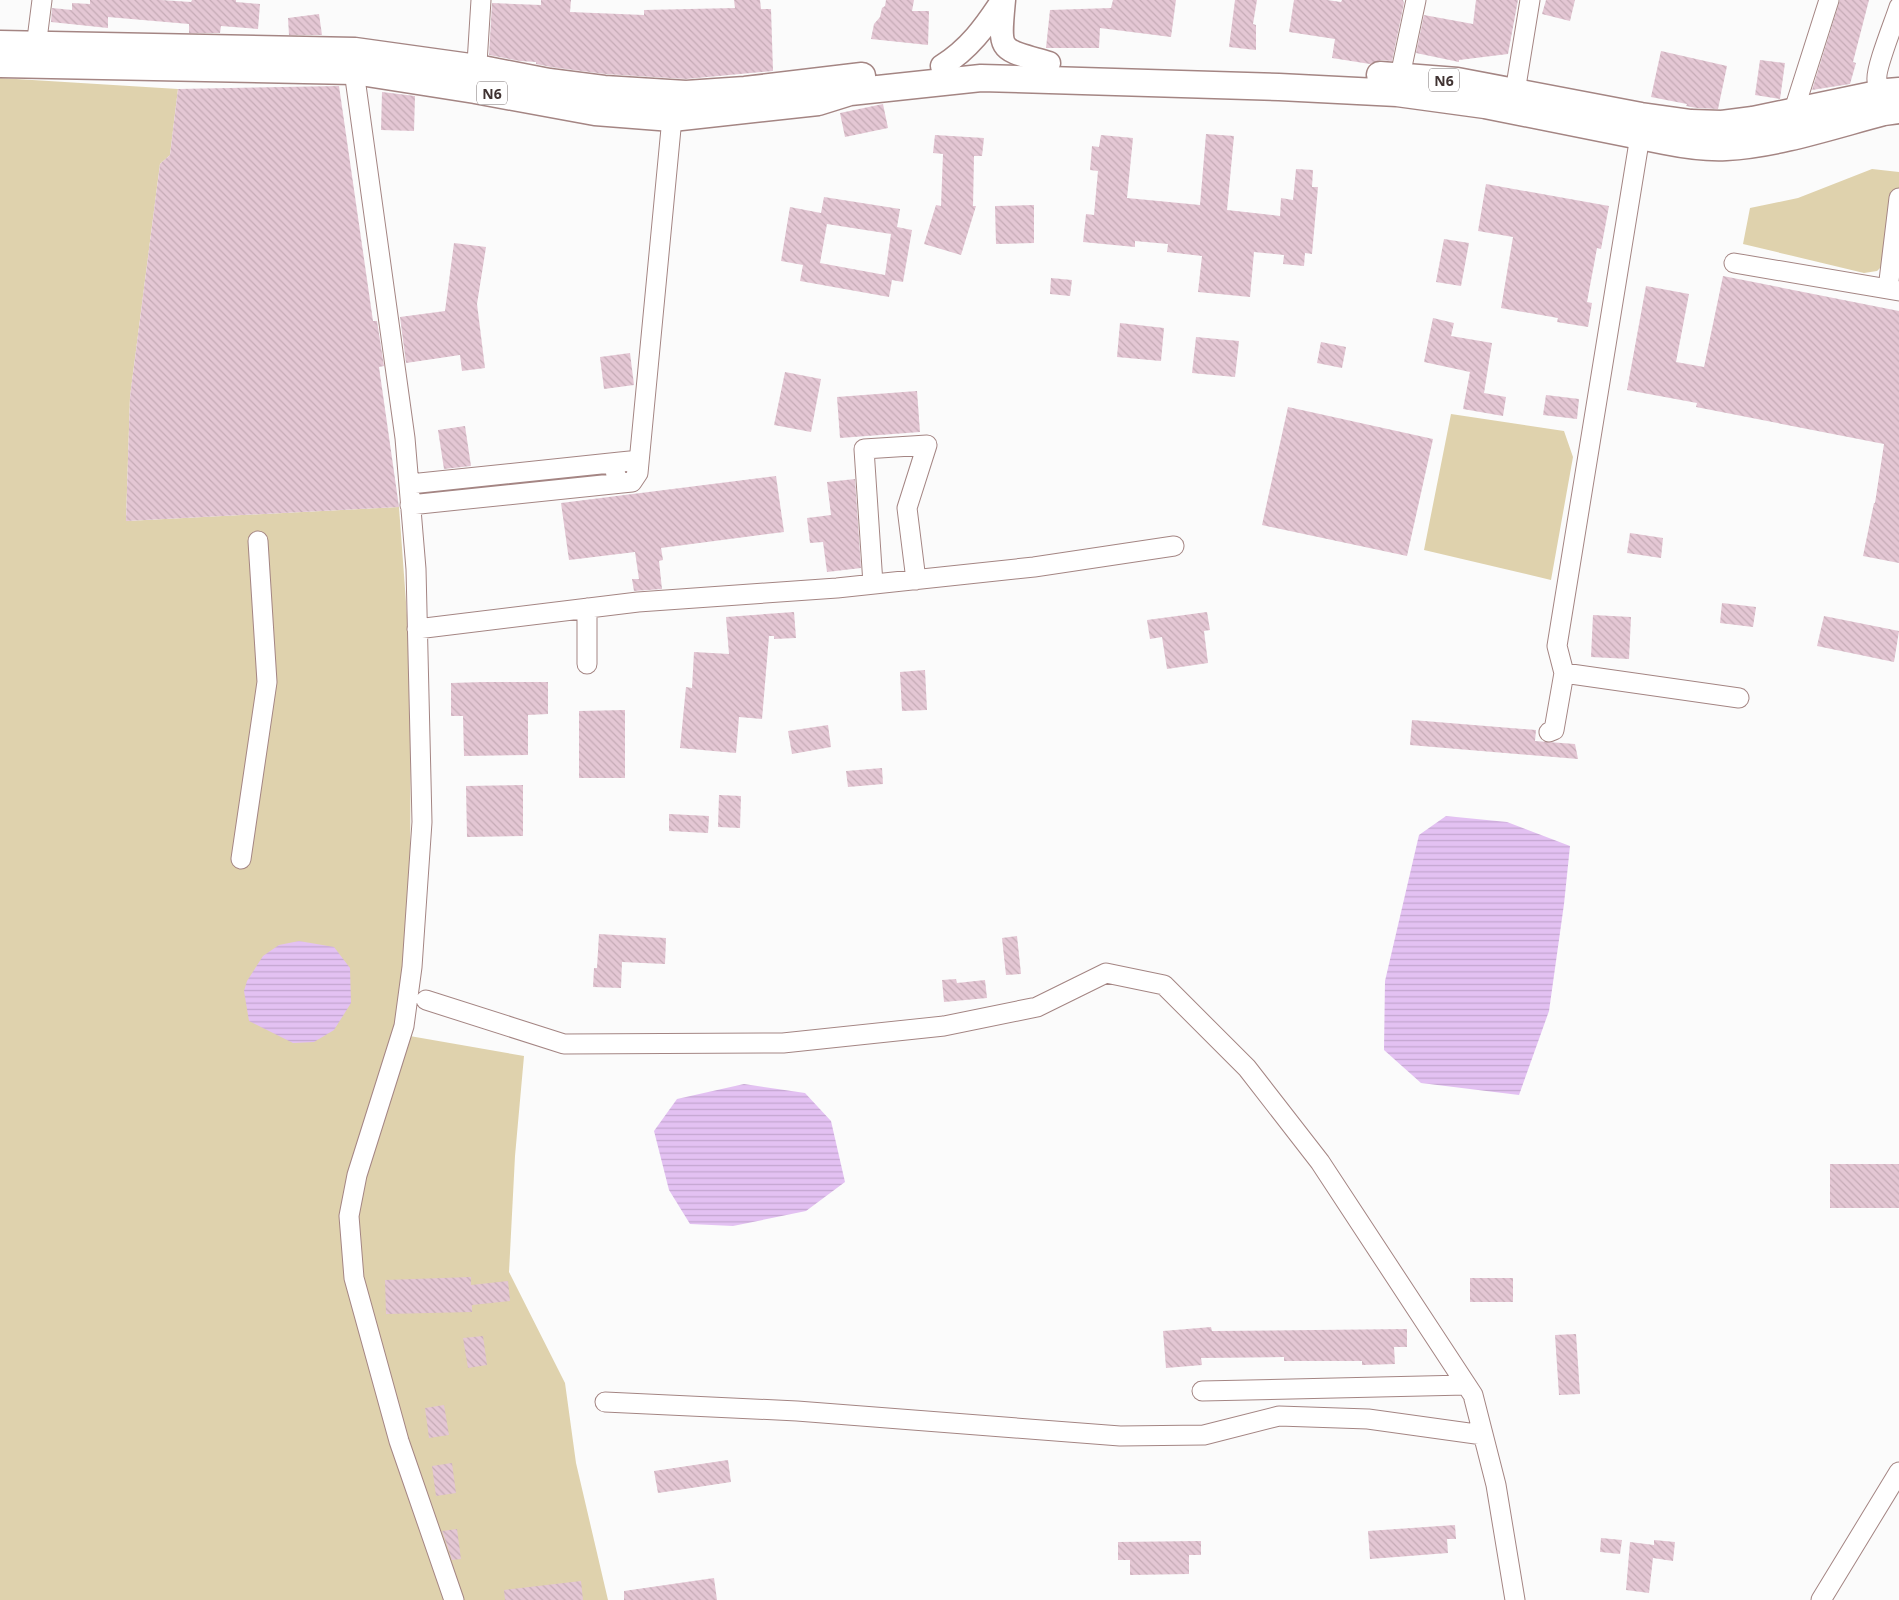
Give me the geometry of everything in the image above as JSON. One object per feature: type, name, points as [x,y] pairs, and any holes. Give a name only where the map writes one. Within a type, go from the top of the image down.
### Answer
[{"type":"highway","name":"N6","points":[[0,44],[35,54],[355,61],[476,79],[549,82],[604,89],[686,94],[745,90],[982,62],[1400,76],[1457,81],[1641,116],[1691,123],[1722,124],[1753,120],[1794,110],[1895,98]]},
{"type":"highway","name":"N6","points":[[0,64],[35,54]]},
{"type":"highway","name":"N6","points":[[476,79],[596,112],[672,118],[818,102],[850,92],[981,78],[1279,87],[1397,94],[1484,105],[1692,146],[1725,147],[1780,138],[1884,112],[1895,98]]},
{"type":"main road","points":[[1003,0],[1002,42],[1005,48],[1049,63]]},
{"type":"main road","points":[[942,66],[959,55],[973,42],[1003,0]]},
{"type":"street","points":[[35,54],[42,0]]},
{"type":"street","points":[[476,79],[482,0]]},
{"type":"street","points":[[1400,76],[1416,0]]},
{"type":"street","points":[[1515,92],[1530,0]]},
{"type":"street","points":[[1794,110],[1829,0]]},
{"type":"street","points":[[1895,98],[1879,86],[1876,80],[1899,7]]},
{"type":"street","points":[[355,61],[410,484],[416,569],[422,822],[412,967],[404,1026],[357,1175],[349,1216],[354,1278],[400,1441],[454,1600]]},
{"type":"street","points":[[630,478],[672,118]]},
{"type":"street","points":[[1549,732],[1554,730],[1564,673],[1556,646],[1640,136]]},
{"type":"street","points":[[1734,263],[1894,290],[1899,198]]},
{"type":"street","points":[[873,584],[864,449],[927,444],[907,508],[916,580]]},
{"type":"street","points":[[410,484],[630,461],[638,468],[630,478],[410,505]]},
{"type":"street","points":[[240,860],[267,682],[258,541]]},
{"type":"street","points":[[417,629],[638,602],[916,580],[1034,567],[1174,546]]},
{"type":"street","points":[[587,608],[587,664]]},
{"type":"street","points":[[1564,673],[1739,698]]},
{"type":"street","points":[[426,1000],[564,1044],[783,1043],[944,1026],[1037,1007],[1106,972],[1164,985],[1247,1068],[1320,1162],[1473,1395],[1496,1485],[1515,1600]]},
{"type":"street","points":[[1202,1391],[1466,1385]]},
{"type":"street","points":[[605,1402],[797,1411],[1120,1436],[1204,1435],[1279,1416],[1368,1419],[1483,1435]]},
{"type":"street","points":[[1821,1600],[1899,1472]]},
{"type":"shaded area","points":[[0,78],[178,89],[170,155],[160,164],[130,397],[126,521],[399,507],[411,670],[410,904],[405,987],[342,1215],[447,1600],[0,1600]]},
{"type":"shaded area","points":[[1872,169],[1899,172],[1899,201],[1886,262],[1877,271],[1864,273],[1743,244],[1750,208],[1798,198]]},
{"type":"shaded area","points":[[1451,414],[1564,431],[1573,457],[1551,580],[1424,550]]},
{"type":"shaded area","points":[[1446,816],[1507,822],[1570,846],[1549,1011],[1519,1095],[1421,1083],[1384,1050],[1385,981],[1419,835]]},
{"type":"shaded area","points":[[299,941],[334,947],[350,968],[351,1003],[334,1030],[314,1042],[293,1043],[249,1021],[244,991],[247,981],[263,956],[279,945]]},
{"type":"shaded area","points":[[404,1035],[524,1056],[515,1156],[509,1272],[565,1383],[576,1463],[608,1600],[457,1600],[358,1278],[352,1218]]},
{"type":"shaded area","points":[[744,1084],[805,1093],[831,1121],[845,1182],[806,1211],[733,1226],[690,1224],[669,1190],[654,1131],[677,1099]]},
{"type":"building","points":[[90,0],[191,2],[192,0],[236,0],[236,2],[260,4],[258,29],[221,26],[220,33],[189,33],[189,24],[108,17],[108,28],[51,22],[52,8],[72,10],[72,3],[90,4]]},
{"type":"building","points":[[541,0],[571,0],[570,12],[644,15],[644,10],[735,8],[734,0],[760,0],[761,9],[771,9],[773,71],[686,79],[605,74],[551,67],[536,64],[536,62],[489,55],[492,3],[541,5]]},
{"type":"building","points":[[886,0],[914,0],[912,11],[929,11],[928,45],[871,39],[874,24],[880,17]]},
{"type":"building","points":[[1113,0],[1176,0],[1171,37],[1100,28],[1099,48],[1046,48],[1050,10],[1111,8]]},
{"type":"building","points":[[1235,0],[1257,0],[1253,24],[1256,25],[1256,50],[1229,47]]},
{"type":"building","points":[[1294,0],[1341,2],[1342,0],[1403,0],[1404,3],[1392,61],[1381,60],[1370,64],[1332,58],[1335,39],[1289,32]]},
{"type":"building","points":[[1476,0],[1518,0],[1508,54],[1459,60],[1459,62],[1416,53],[1424,15],[1473,24]]},
{"type":"building","points":[[1546,0],[1575,0],[1570,21],[1542,14]]},
{"type":"building","points":[[1840,0],[1869,0],[1853,62],[1856,63],[1850,84],[1812,90]]},
{"type":"building","points":[[319,14],[322,35],[289,35],[288,18]]},
{"type":"building","points":[[1661,51],[1727,66],[1718,109],[1697,108],[1686,106],[1687,104],[1651,97]]},
{"type":"building","points":[[1760,60],[1785,63],[1780,99],[1755,95]]},
{"type":"building","points":[[339,86],[373,321],[377,321],[384,366],[379,367],[399,507],[126,521],[130,397],[160,164],[170,155],[178,89]]},
{"type":"building","points":[[382,92],[415,96],[414,131],[381,130]]},
{"type":"building","points":[[883,104],[888,128],[845,137],[840,113]]},
{"type":"building","points":[[1206,134],[1234,136],[1227,210],[1280,216],[1281,198],[1293,200],[1296,169],[1313,170],[1312,187],[1318,187],[1312,254],[1305,253],[1304,266],[1283,264],[1284,255],[1254,252],[1250,297],[1198,292],[1202,256],[1167,252],[1168,244],[1135,241],[1135,247],[1083,242],[1086,214],[1094,215],[1098,171],[1090,170],[1092,146],[1099,147],[1101,135],[1133,138],[1127,198],[1200,205]]},
{"type":"building","points":[[935,135],[984,138],[982,156],[974,156],[973,206],[976,206],[961,255],[924,244],[936,205],[941,206],[943,154],[933,153]]},
{"type":"building","points":[[1486,184],[1609,206],[1601,249],[1597,248],[1587,302],[1592,303],[1588,327],[1557,322],[1558,318],[1501,308],[1513,237],[1478,231]]},
{"type":"building","points":[[824,197],[900,209],[897,227],[912,230],[903,282],[892,280],[889,297],[800,281],[803,265],[781,261],[790,207],[821,213]],"holes":[[[827,224],[891,234],[885,275],[820,263]]]},
{"type":"building","points":[[1034,205],[1034,243],[996,244],[995,206]]},
{"type":"building","points":[[1444,239],[1469,243],[1461,286],[1436,282]]},
{"type":"building","points":[[454,243],[486,247],[477,304],[485,368],[462,371],[460,355],[406,363],[400,317],[445,311]]},
{"type":"building","points":[[1723,276],[1899,311],[1899,563],[1863,556],[1875,503],[1884,444],[1696,407],[1697,403],[1627,390],[1646,286],[1689,294],[1676,362],[1704,367]]},
{"type":"building","points":[[1051,278],[1072,280],[1070,296],[1050,294]]},
{"type":"building","points":[[1433,318],[1454,323],[1451,336],[1492,343],[1484,393],[1506,397],[1503,416],[1463,409],[1470,372],[1424,362]]},
{"type":"building","points":[[1120,323],[1164,328],[1161,361],[1117,357]]},
{"type":"building","points":[[1196,337],[1239,341],[1235,377],[1192,373]]},
{"type":"building","points":[[1321,342],[1346,347],[1342,368],[1317,363]]},
{"type":"building","points":[[630,353],[634,385],[604,389],[600,357]]},
{"type":"building","points":[[785,372],[821,379],[811,432],[774,425]]},
{"type":"building","points":[[917,391],[920,432],[840,438],[837,397]]},
{"type":"building","points":[[1546,395],[1579,399],[1577,419],[1543,415]]},
{"type":"building","points":[[1288,407],[1433,439],[1407,556],[1262,525]]},
{"type":"building","points":[[465,426],[471,466],[444,469],[438,430]]},
{"type":"building","points":[[776,476],[784,532],[661,548],[663,560],[659,561],[662,589],[634,591],[632,579],[639,579],[635,552],[569,560],[561,503]]},
{"type":"building","points":[[855,479],[861,568],[827,572],[823,542],[810,543],[807,518],[831,515],[827,482]]},
{"type":"building","points":[[1630,533],[1663,538],[1661,558],[1627,553]]},
{"type":"building","points":[[1722,603],[1756,607],[1753,627],[1720,623]]},
{"type":"building","points":[[794,612],[796,638],[774,639],[774,636],[769,636],[762,719],[739,717],[736,753],[680,748],[686,687],[692,688],[694,652],[729,654],[726,617]]},
{"type":"building","points":[[1207,612],[1210,630],[1204,631],[1208,663],[1167,669],[1162,637],[1150,639],[1147,620]]},
{"type":"building","points":[[1593,615],[1631,617],[1629,659],[1591,657]]},
{"type":"building","points":[[1824,616],[1899,631],[1894,662],[1817,646]]},
{"type":"building","points":[[925,670],[927,710],[902,711],[900,672]]},
{"type":"building","points":[[548,682],[548,714],[528,715],[528,755],[464,756],[463,716],[451,716],[451,683]]},
{"type":"building","points":[[625,710],[625,778],[579,778],[579,711]]},
{"type":"building","points":[[1412,720],[1536,730],[1535,741],[1575,744],[1578,759],[1410,745]]},
{"type":"building","points":[[828,725],[831,747],[792,754],[788,731]]},
{"type":"building","points":[[882,768],[883,784],[848,787],[846,771]]},
{"type":"building","points":[[523,785],[523,836],[467,837],[466,786]]},
{"type":"building","points":[[719,795],[741,796],[740,828],[718,827]]},
{"type":"building","points":[[669,814],[709,816],[708,833],[669,831]]},
{"type":"building","points":[[599,934],[666,938],[665,964],[622,962],[621,988],[593,987],[594,968],[597,968]]},
{"type":"building","points":[[1017,936],[1021,974],[1006,975],[1002,938]]},
{"type":"building","points":[[956,979],[957,983],[985,980],[987,998],[944,1002],[942,980]]},
{"type":"building","points":[[1830,1164],[1899,1164],[1899,1208],[1830,1208]]},
{"type":"building","points":[[471,1277],[471,1285],[508,1281],[510,1301],[472,1305],[472,1312],[386,1314],[385,1280]]},
{"type":"building","points":[[1470,1278],[1513,1278],[1513,1302],[1470,1302]]},
{"type":"building","points":[[1211,1327],[1212,1331],[1407,1329],[1407,1347],[1394,1347],[1395,1364],[1362,1365],[1362,1361],[1284,1361],[1284,1357],[1201,1358],[1202,1365],[1166,1368],[1163,1331]]},
{"type":"building","points":[[1576,1334],[1580,1394],[1559,1395],[1555,1335]]},
{"type":"building","points":[[483,1336],[487,1365],[468,1368],[463,1338]]},
{"type":"building","points":[[444,1405],[449,1435],[429,1438],[425,1408]]},
{"type":"building","points":[[728,1460],[731,1482],[658,1493],[654,1471]]},
{"type":"building","points":[[452,1463],[456,1493],[436,1496],[432,1466]]},
{"type":"building","points":[[1455,1525],[1456,1539],[1447,1539],[1448,1553],[1370,1559],[1368,1531]]},
{"type":"building","points":[[457,1529],[461,1559],[452,1560],[442,1531]]},
{"type":"building","points":[[1601,1538],[1622,1540],[1620,1554],[1600,1552]]},
{"type":"building","points":[[1654,1540],[1675,1542],[1673,1561],[1653,1558],[1649,1593],[1626,1590],[1630,1542],[1654,1545]]},
{"type":"building","points":[[1201,1541],[1201,1555],[1189,1555],[1189,1574],[1130,1575],[1130,1560],[1118,1560],[1118,1542]]},
{"type":"building","points":[[714,1578],[717,1600],[624,1600],[624,1591]]},
{"type":"building","points":[[581,1581],[583,1600],[505,1600],[504,1590]]}]
